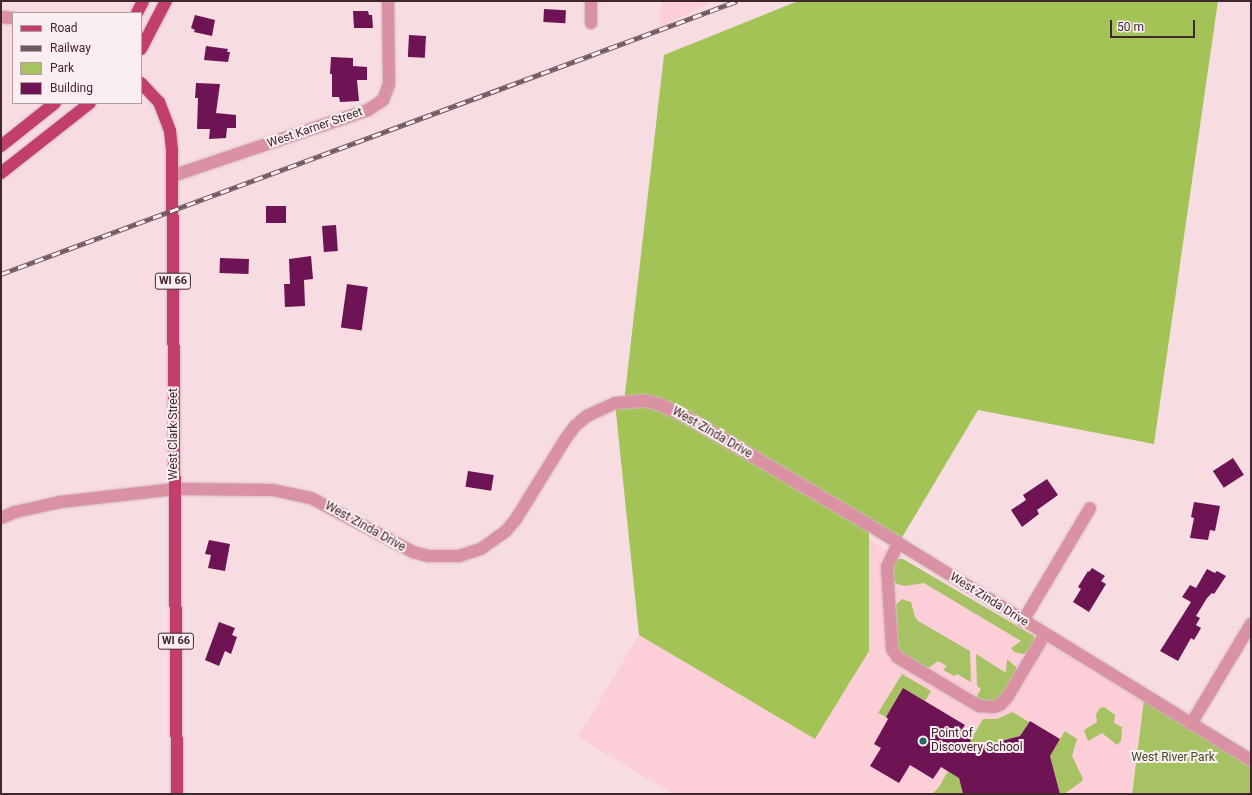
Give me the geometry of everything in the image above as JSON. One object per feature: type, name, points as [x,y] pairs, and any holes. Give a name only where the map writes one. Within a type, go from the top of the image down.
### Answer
[{"type":"main road","points":[[138,12],[143,1]]},
{"type":"main road","points":[[142,47],[166,1]]},
{"type":"main road","name":"West Clark Street","points":[[142,84],[159,102],[166,116],[170,131],[172,176],[177,794]]},
{"type":"main road","points":[[1,146],[54,104]]},
{"type":"main road","points":[[1,173],[89,104]]},
{"type":"street","name":"West Karner Street","points":[[172,176],[368,110],[383,100],[389,84],[388,1]]},
{"type":"street","points":[[590,23],[591,1]]},
{"type":"street","points":[[1,17],[12,18]]},
{"type":"street","name":"West Zinda Drive","points":[[1,518],[15,512],[60,502],[175,489],[273,490],[296,494],[332,508],[413,552],[443,557],[459,556],[481,548],[506,531],[516,520],[566,438],[587,416],[601,408],[616,403],[646,401],[662,405],[688,418],[898,544],[1023,622],[1251,760]]},
{"type":"street","points":[[1023,622],[1090,508]]},
{"type":"street","points":[[898,544],[887,567],[892,648],[897,657],[979,706],[994,707],[1001,704],[1008,696],[1045,634]]},
{"type":"street","points":[[1191,724],[1251,624]]},
{"type":"shaded area","points":[[662,1],[713,1],[659,28]]},
{"type":"shaded area","points":[[867,538],[1144,700],[1131,794],[673,794],[578,737],[639,635],[815,739]]},
{"type":"green space","points":[[798,1],[1218,1],[1154,444],[978,410],[898,544],[869,526],[869,651],[815,739],[639,635],[615,403],[624,402],[664,55]]},
{"type":"green space","points":[[898,559],[903,559],[1034,636],[1035,643],[1028,652],[1023,654],[1014,652],[1011,648],[1021,641],[924,583],[905,586],[897,584],[892,579],[892,565]]},
{"type":"green space","points":[[902,599],[911,602],[915,617],[918,621],[970,651],[971,682],[957,674],[954,676],[943,670],[947,666],[938,661],[927,669],[900,653],[897,648],[896,605]]},
{"type":"green space","points":[[976,654],[1006,673],[1007,659],[1016,667],[1017,672],[999,700],[985,702],[976,698],[981,689],[977,686]]},
{"type":"green space","points":[[902,674],[931,691],[925,701],[903,688],[886,717],[878,713]]},
{"type":"green space","name":"West River Park","points":[[1144,700],[1251,760],[1251,794],[1132,794]]},
{"type":"green space","points":[[1104,707],[1115,715],[1114,723],[1122,727],[1121,741],[1117,745],[1102,733],[1088,741],[1084,730],[1097,722],[1096,715],[1099,709]]},
{"type":"green space","points":[[1012,712],[1029,722],[1020,736],[977,748],[969,743],[983,719],[997,719]]},
{"type":"green space","points":[[1065,731],[1077,739],[1072,756],[1083,779],[1064,794],[1060,794],[1050,756]]},
{"type":"green space","points":[[948,771],[959,778],[963,794],[932,794],[939,787]]},
{"type":"building","points":[[544,9],[566,10],[565,23],[543,22]]},
{"type":"building","points":[[353,11],[368,11],[369,15],[372,15],[373,28],[354,28]]},
{"type":"building","points":[[195,15],[215,20],[212,36],[194,32],[195,30],[191,28]]},
{"type":"building","points":[[409,35],[426,36],[425,58],[408,57]]},
{"type":"building","points":[[206,46],[228,49],[227,52],[230,52],[228,62],[204,60]]},
{"type":"building","points":[[331,57],[353,58],[353,66],[367,67],[367,80],[357,80],[359,101],[340,102],[339,97],[332,97],[332,74],[330,74]]},
{"type":"building","points":[[196,83],[220,84],[216,113],[236,115],[236,128],[227,128],[226,138],[209,139],[210,129],[197,129],[198,98],[195,98]]},
{"type":"building","points":[[266,206],[286,206],[286,223],[266,223]]},
{"type":"building","points":[[336,225],[338,251],[324,252],[322,226]]},
{"type":"building","points":[[311,256],[313,279],[304,280],[305,306],[285,307],[284,284],[290,284],[289,259]]},
{"type":"building","points":[[220,258],[249,259],[248,274],[219,273]]},
{"type":"building","points":[[347,284],[368,287],[362,330],[341,328]]},
{"type":"building","points":[[1233,458],[1244,475],[1224,488],[1213,471]]},
{"type":"building","points":[[468,471],[494,475],[491,491],[465,487]]},
{"type":"building","points":[[1047,479],[1058,495],[1037,510],[1039,514],[1022,527],[1011,510],[1026,500],[1023,495]]},
{"type":"building","points":[[1194,502],[1220,506],[1215,531],[1210,530],[1208,540],[1190,538],[1194,518],[1191,517]]},
{"type":"building","points":[[209,540],[230,544],[225,571],[208,568],[211,555],[205,554]]},
{"type":"building","points":[[1092,568],[1105,576],[1101,581],[1106,584],[1089,612],[1073,602],[1081,589],[1078,587],[1088,571],[1089,572]]},
{"type":"building","points":[[1207,569],[1215,573],[1217,571],[1226,576],[1214,594],[1212,593],[1207,598],[1196,616],[1200,618],[1196,625],[1201,628],[1194,640],[1191,638],[1178,661],[1160,651],[1191,602],[1182,597],[1190,585],[1196,588]]},
{"type":"building","points":[[219,622],[235,628],[232,635],[237,637],[231,654],[225,651],[219,666],[205,660]]},
{"type":"building","name":"Point of Discovery School","points":[[903,688],[965,725],[960,733],[971,740],[965,751],[1020,736],[1030,721],[1060,739],[1050,756],[1060,794],[963,794],[959,778],[941,767],[933,779],[910,765],[899,783],[870,766],[881,748],[874,744],[888,719],[886,717]]},
{"type":"railway","points":[[1,274],[737,1]]},
{"type":"place","name":"Point of Discovery School","points":[[923,741]]}]
